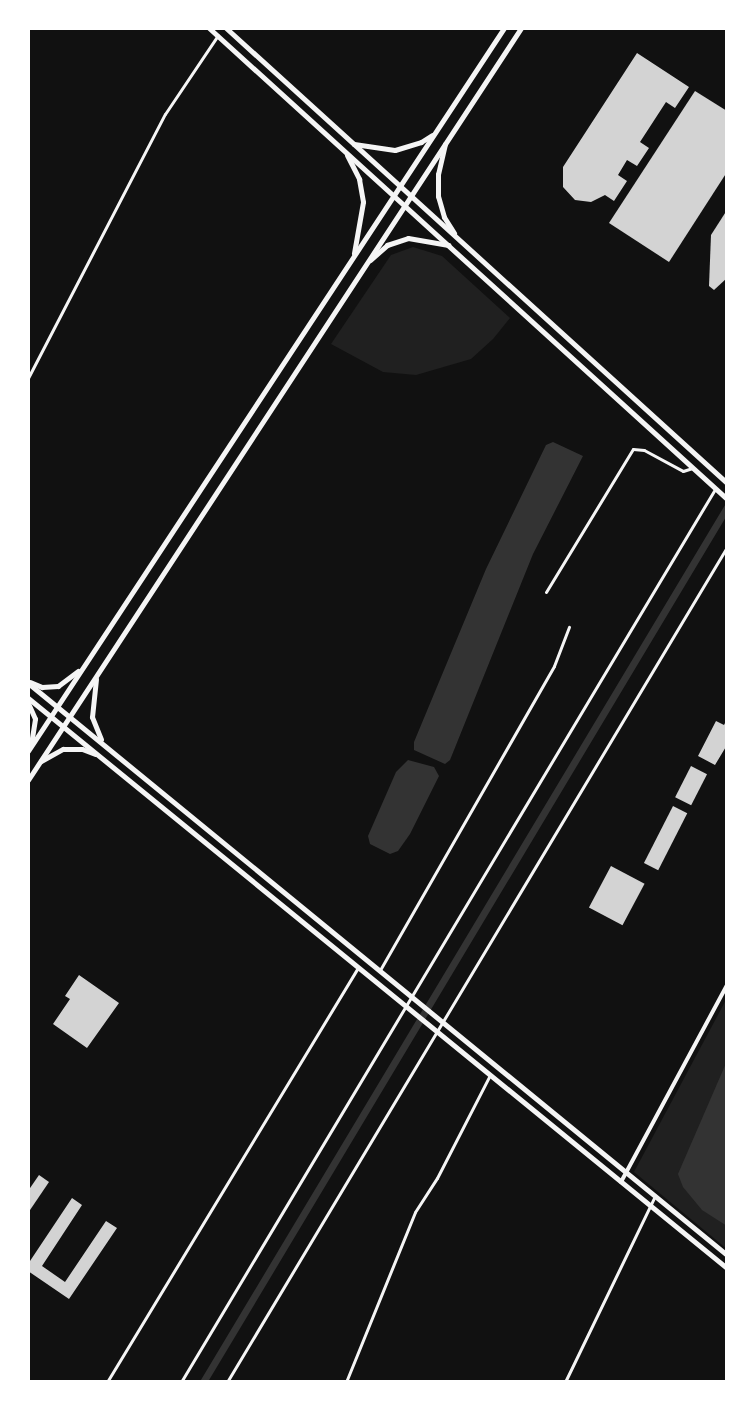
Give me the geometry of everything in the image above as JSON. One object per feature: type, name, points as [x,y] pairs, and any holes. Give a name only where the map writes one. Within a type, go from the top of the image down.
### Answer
[{"type":"main road","points":[[209,28],[727,499]]},
{"type":"main road","points":[[226,28],[724,480]]},
{"type":"main road","points":[[28,751],[504,28]]},
{"type":"main road","points":[[28,780],[521,28]]},
{"type":"main road","points":[[351,142],[372,149],[395,150],[421,142],[436,132]]},
{"type":"main road","points":[[436,132],[435,145],[446,139]]},
{"type":"main road","points":[[446,139],[438,174],[438,196],[444,217],[456,237]]},
{"type":"main road","points":[[344,151],[359,179],[363,202],[352,260]]},
{"type":"main road","points":[[363,267],[397,241],[419,238],[450,246]]},
{"type":"main road","points":[[28,682],[42,687],[58,686],[85,665]]},
{"type":"main road","points":[[97,674],[92,717],[99,736],[109,749]]},
{"type":"main road","points":[[28,682],[727,1255]]},
{"type":"main road","points":[[28,700],[727,1268]]},
{"type":"main road","points":[[28,700],[35,719],[28,751]]},
{"type":"main road","points":[[40,762],[72,748],[102,758]]},
{"type":"street","points":[[28,378],[165,114],[218,35]]},
{"type":"street","points":[[546,592],[633,449],[644,450],[683,471],[692,468]]},
{"type":"street","points":[[724,480],[727,470]]},
{"type":"street","points":[[181,1382],[715,489]]},
{"type":"street","points":[[227,1382],[434,1030],[727,547]]},
{"type":"street","points":[[380,970],[554,666],[569,627]]},
{"type":"street","points":[[107,1382],[358,967]]},
{"type":"street","points":[[621,1182],[727,985]]},
{"type":"street","points":[[346,1382],[415,1212],[437,1178],[490,1075]]},
{"type":"street","points":[[565,1382],[655,1196]]},
{"type":"shaded area","points":[[413,247],[442,256],[510,318],[471,359],[416,375],[383,372],[331,344],[391,255]]},
{"type":"shaded area","points":[[553,442],[583,456],[533,554],[450,760],[445,764],[414,750],[414,742],[486,569],[546,445]]},
{"type":"shaded area","points":[[408,760],[434,767],[439,776],[410,834],[398,851],[390,854],[370,844],[368,836],[396,772]]},
{"type":"shaded area","points":[[727,998],[727,1249],[634,1172]]},
{"type":"shaded area","points":[[727,1061],[727,1226],[702,1210],[683,1187],[678,1174]]},
{"type":"building","points":[[637,53],[689,87],[675,108],[666,102],[640,142],[649,148],[637,166],[627,160],[618,175],[627,181],[614,201],[605,195],[591,202],[575,200],[563,187],[563,167]]},
{"type":"building","points":[[695,91],[727,111],[727,172],[669,262],[609,223]]},
{"type":"building","points":[[727,210],[727,278],[714,290],[709,286],[711,235]]},
{"type":"building","points":[[727,719],[727,745],[715,765],[698,756],[716,721],[724,725]]},
{"type":"building","points":[[691,766],[707,774],[691,805],[675,797]]},
{"type":"building","points":[[673,806],[687,813],[658,870],[644,863]]},
{"type":"building","points":[[611,866],[645,884],[622,925],[589,907]]},
{"type":"building","points":[[79,975],[119,1003],[87,1048],[53,1024],[70,999],[65,996]]},
{"type":"building","points":[[39,1175],[49,1182],[28,1213],[28,1191]]},
{"type":"building","points":[[72,1198],[82,1205],[42,1266],[65,1282],[106,1221],[117,1228],[69,1299],[28,1271],[28,1264]]},
{"type":"waterway","points":[[203,1382],[727,507]]}]
